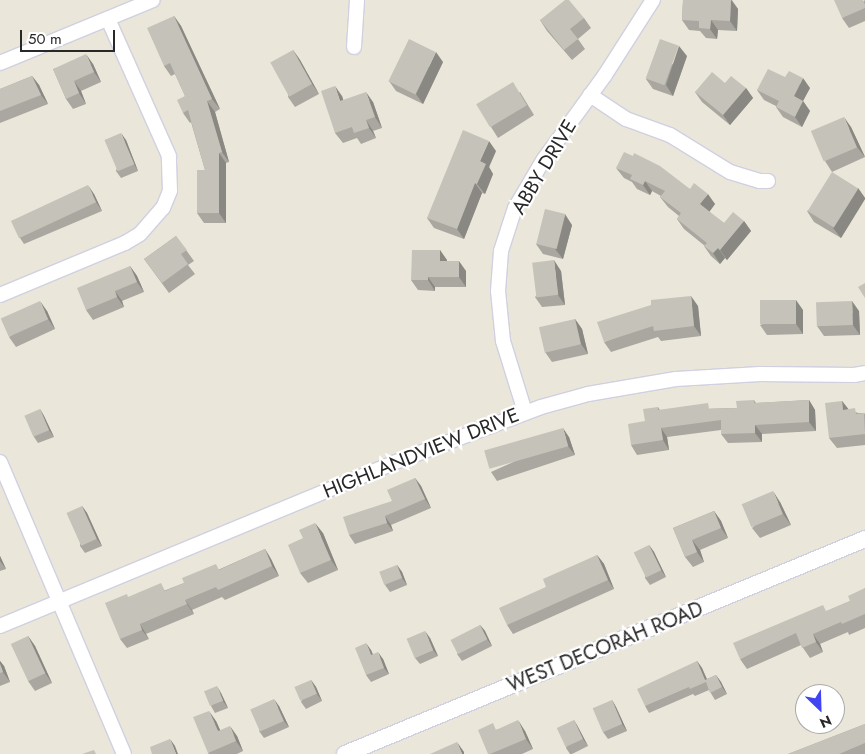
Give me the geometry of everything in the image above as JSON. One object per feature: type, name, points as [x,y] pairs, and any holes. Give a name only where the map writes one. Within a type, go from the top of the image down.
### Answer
[{"type":"street","points":[[0,63],[152,0]]},
{"type":"street","points":[[354,46],[357,0]]},
{"type":"street","name":"ABBY DRIVE","points":[[525,412],[503,342],[498,291],[501,251],[515,208],[544,159],[590,95],[653,0]]},
{"type":"street","points":[[0,294],[140,234],[163,208],[170,191],[169,156],[108,18]]},
{"type":"street","points":[[590,95],[626,118],[670,135],[730,172],[760,181],[768,181]]},
{"type":"street","name":"HIGHLANDVIEW DRIVE","points":[[0,626],[393,463],[525,412],[588,394],[676,380],[760,374],[854,375],[865,372]]},
{"type":"street","points":[[0,462],[124,754]]},
{"type":"street","name":"WEST DECORAH ROAD","points":[[345,754],[865,539]]},
{"type":"building","points":[[565,0],[569,0],[584,18],[570,29],[578,39],[564,50],[540,20]]},
{"type":"building","points":[[683,0],[731,0],[730,21],[711,20],[710,29],[699,28],[699,21],[682,20]]},
{"type":"building","points":[[834,0],[863,0],[865,8],[842,18]]},
{"type":"building","points":[[174,16],[212,99],[207,101],[222,152],[219,153],[219,213],[197,213],[197,170],[205,170],[188,110],[183,113],[177,100],[185,96],[170,63],[164,66],[147,28]]},
{"type":"building","points":[[409,39],[436,52],[415,94],[388,81]]},
{"type":"building","points":[[660,39],[679,46],[664,85],[646,78]]},
{"type":"building","points":[[293,50],[312,84],[289,97],[270,63]]},
{"type":"building","points":[[86,54],[94,72],[74,81],[79,93],[66,99],[53,69]]},
{"type":"building","points":[[768,69],[785,77],[789,71],[803,78],[794,96],[803,101],[795,117],[776,107],[779,101],[757,90]]},
{"type":"building","points":[[712,72],[725,83],[731,76],[746,88],[723,115],[695,92]]},
{"type":"building","points":[[32,76],[41,95],[0,111],[0,89]]},
{"type":"building","points":[[513,82],[527,105],[490,127],[476,104]]},
{"type":"building","points":[[335,86],[340,101],[366,92],[375,117],[366,120],[369,128],[354,133],[352,127],[335,133],[321,91]]},
{"type":"building","points":[[844,117],[857,147],[824,161],[811,131]]},
{"type":"building","points":[[463,130],[489,141],[480,161],[486,164],[477,184],[475,183],[457,229],[427,218]]},
{"type":"building","points":[[121,133],[134,164],[118,171],[104,140]]},
{"type":"building","points":[[624,152],[633,156],[634,153],[660,166],[690,189],[694,183],[708,194],[700,204],[724,223],[733,212],[744,221],[720,250],[718,248],[713,253],[704,246],[707,243],[677,219],[681,213],[660,197],[665,191],[645,181],[643,185],[630,179],[632,175],[616,168]]},
{"type":"building","points":[[832,172],[858,188],[834,227],[808,211]]},
{"type":"building","points":[[88,185],[96,202],[19,238],[11,221]]},
{"type":"building","points":[[545,209],[565,214],[557,249],[536,244]]},
{"type":"building","points":[[176,236],[187,250],[181,254],[188,264],[162,283],[144,259]]},
{"type":"building","points":[[412,250],[440,250],[440,261],[459,261],[459,277],[428,277],[428,280],[411,280]]},
{"type":"building","points":[[554,260],[558,295],[536,297],[532,263]]},
{"type":"building","points":[[130,266],[137,282],[115,291],[117,297],[86,310],[77,288]]},
{"type":"building","points":[[865,283],[865,298],[858,287]]},
{"type":"building","points":[[691,296],[694,326],[654,331],[653,326],[604,342],[597,322],[651,305],[651,300]]},
{"type":"building","points":[[760,300],[796,300],[796,324],[760,324]]},
{"type":"building","points":[[40,301],[48,319],[9,337],[1,318]]},
{"type":"building","points":[[852,301],[853,325],[817,326],[816,302]]},
{"type":"building","points":[[575,319],[581,344],[545,353],[539,327]]},
{"type":"building","points":[[754,400],[754,403],[809,400],[809,422],[755,425],[755,433],[721,434],[721,420],[661,428],[663,440],[631,445],[628,424],[645,421],[643,409],[658,407],[658,410],[708,403],[709,409],[737,408],[736,401]]},
{"type":"building","points":[[842,401],[843,410],[855,408],[856,414],[864,413],[865,434],[829,438],[825,403]]},
{"type":"building","points":[[40,409],[49,430],[33,437],[24,416]]},
{"type":"building","points":[[563,428],[568,446],[489,469],[484,451]]},
{"type":"building","points":[[415,478],[425,499],[385,516],[387,523],[349,535],[343,517],[392,501],[387,490]]},
{"type":"building","points":[[773,491],[783,514],[751,527],[742,504]]},
{"type":"building","points":[[82,506],[97,539],[81,546],[66,513]]},
{"type":"building","points":[[714,511],[721,528],[692,540],[697,552],[685,557],[673,528]]},
{"type":"building","points":[[315,523],[331,560],[300,573],[288,545],[303,538],[299,530]]},
{"type":"building","points":[[649,545],[661,570],[646,578],[634,552]]},
{"type":"building","points":[[265,549],[272,566],[218,590],[216,587],[185,600],[187,604],[140,624],[142,630],[120,639],[105,603],[127,594],[128,597],[161,583],[165,591],[184,583],[182,578],[216,564],[219,570]]},
{"type":"building","points":[[597,555],[608,580],[507,625],[499,608],[546,587],[543,579]]},
{"type":"building","points":[[397,565],[402,578],[384,585],[379,572]]},
{"type":"building","points":[[865,588],[865,614],[813,634],[816,642],[802,648],[796,633],[740,659],[733,643],[823,605],[826,611],[850,601],[848,596]]},
{"type":"building","points":[[480,625],[487,639],[458,654],[451,640]]},
{"type":"building","points":[[425,631],[433,650],[415,658],[407,639]]},
{"type":"building","points":[[28,636],[45,673],[28,681],[11,644]]},
{"type":"building","points":[[366,643],[371,655],[378,652],[384,668],[366,675],[355,648]]},
{"type":"building","points":[[697,661],[705,680],[716,675],[722,687],[710,693],[706,682],[690,689],[689,687],[645,706],[637,689]]},
{"type":"building","points":[[311,680],[317,694],[300,701],[294,687]]},
{"type":"building","points":[[217,686],[223,701],[210,706],[204,691]]},
{"type":"building","points":[[274,699],[284,721],[260,732],[250,710]]},
{"type":"building","points":[[612,700],[622,724],[603,732],[593,708]]},
{"type":"building","points":[[209,711],[218,731],[230,726],[236,741],[208,753],[193,717]]},
{"type":"building","points":[[518,720],[526,739],[488,754],[478,730],[493,723],[496,730]]},
{"type":"building","points":[[574,720],[583,739],[566,747],[557,728]]},
{"type":"building","points":[[865,724],[865,743],[839,754],[788,754],[839,734],[845,734],[845,732]]},
{"type":"building","points":[[170,739],[176,754],[152,754],[150,747]]},
{"type":"building","points":[[457,742],[462,754],[430,754]]},
{"type":"building","points":[[94,750],[96,754],[82,754]]}]
